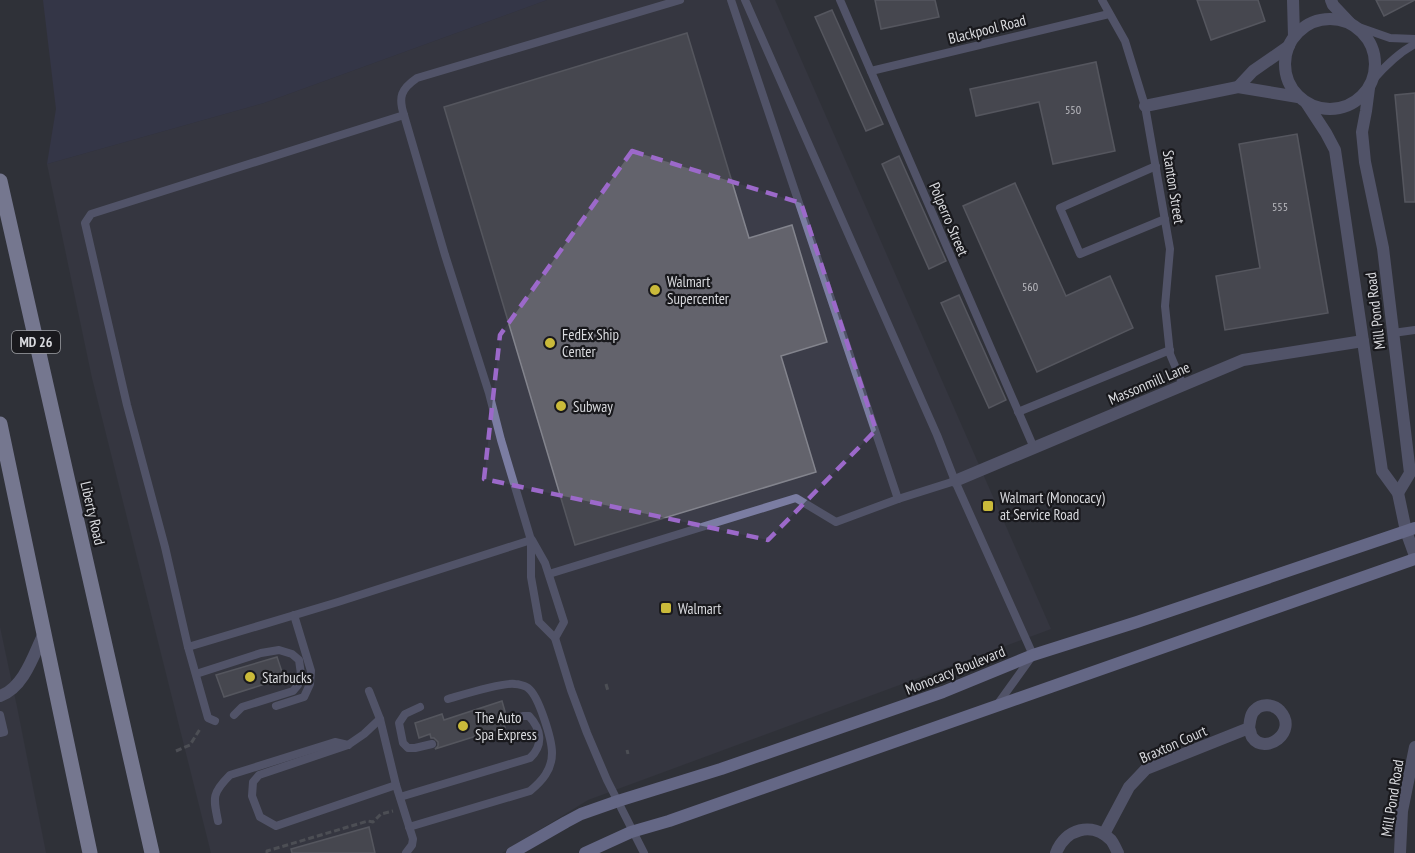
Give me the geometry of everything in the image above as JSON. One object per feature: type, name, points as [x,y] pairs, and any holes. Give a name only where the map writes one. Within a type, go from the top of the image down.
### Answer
[{"type":"main road","name":"Liberty Road","points":[[0,181],[152,853]]},
{"type":"main road","points":[[0,424],[90,853]]},
{"type":"main road","name":"Monocacy Boulevard","points":[[512,853],[581,814],[943,692],[1033,655],[1411,529]]},
{"type":"main road","points":[[585,853],[633,832],[1415,557]]},
{"type":"street","name":"Mill Pond Road","points":[[1293,0],[1292,41],[1285,55],[1284,69],[1288,82],[1326,133],[1335,150],[1382,471],[1398,492],[1411,529],[1415,557]]},
{"type":"street","name":"Mill Pond Road","points":[[1331,0],[1333,5],[1367,38],[1376,62],[1362,132],[1365,162],[1383,249],[1410,473],[1398,492]]},
{"type":"street","points":[[1238,87],[1253,71],[1292,41],[1298,31],[1309,23],[1335,18],[1352,24]]},
{"type":"street","points":[[1145,106],[1238,87],[1302,100],[1320,109],[1334,110],[1360,99],[1371,84]]},
{"type":"street","name":"Massonmill Lane","points":[[955,481],[1243,360],[1363,341]]},
{"type":"street","points":[[0,696],[7,694],[17,686],[44,633]]},
{"type":"street","name":"Braxton Court","points":[[1104,834],[1129,787],[1146,769],[1249,728]]},
{"type":"street","name":"Mill Pond Road","points":[[1400,853],[1402,811],[1415,747]]},
{"type":"street","points":[[1056,853],[1064,839],[1075,831],[1086,828],[1104,834],[1118,853]]},
{"type":"lane","points":[[555,638],[564,622],[545,563],[531,540],[489,393],[400,103],[407,85],[417,78],[680,0]]},
{"type":"lane","points":[[730,0],[898,499]]},
{"type":"lane","points":[[745,0],[1033,655],[997,705]]},
{"type":"lane","name":"Polperro Street","points":[[840,0],[1034,448]]},
{"type":"lane","name":"Stanton Street","points":[[1102,0],[1125,41],[1145,106],[1170,249],[1165,306],[1170,354],[1183,385]]},
{"type":"lane","name":"Blackpool Road","points":[[871,71],[1109,14]]},
{"type":"lane","points":[[1352,24],[1390,38],[1415,39]]},
{"type":"lane","points":[[1371,84],[1388,63],[1415,44]]},
{"type":"lane","points":[[215,721],[208,718],[188,647],[165,547],[127,405],[85,223],[91,214],[404,115]]},
{"type":"lane","points":[[1156,166],[1060,208],[1080,254],[1165,219]]},
{"type":"lane","points":[[1394,333],[1415,330]]},
{"type":"lane","points":[[1018,412],[1170,350]]},
{"type":"lane","points":[[549,574],[796,498],[836,522],[955,481]]},
{"type":"lane","points":[[188,647],[531,540]]},
{"type":"lane","points":[[531,540],[531,577],[539,622],[555,638],[587,733],[644,853]]},
{"type":"lane","points":[[276,706],[304,697],[310,684],[311,672],[294,615]]},
{"type":"lane","points":[[196,674],[261,653],[279,650],[292,654],[299,660],[302,674],[293,692],[242,706],[234,715]]},
{"type":"lane","points":[[409,827],[530,791],[543,781],[548,768],[552,754],[549,735],[538,701],[529,688],[514,683],[448,699]]},
{"type":"lane","points":[[369,691],[380,719],[396,785],[414,839],[406,853]]},
{"type":"lane","points":[[420,707],[405,714],[399,723],[404,743],[408,748],[432,744]]},
{"type":"lane","points":[[0,715],[2,732]]},
{"type":"lane","points":[[400,797],[530,758],[540,741],[535,722],[529,716],[508,721]]},
{"type":"lane","points":[[380,719],[348,745],[260,775],[253,782],[252,796],[260,817],[276,826],[396,785]]},
{"type":"lane","points":[[218,821],[214,802],[218,788],[230,776],[335,742],[348,745]]},
{"type":"path","points":[[606,684],[608,691]]},
{"type":"path","points":[[176,751],[190,745],[201,729]]},
{"type":"path","points":[[267,853],[267,851],[368,821],[373,822],[381,814],[403,808]]},
{"type":"highlighted area","points":[[632,151],[801,203],[876,430],[768,540],[484,479],[500,335]]},
{"type":"shaded area","points":[[43,0],[547,0],[264,103],[47,164],[56,109]]},
{"type":"shaded area","points":[[547,0],[775,0],[1051,629],[588,800],[502,853],[211,853],[92,378],[47,164],[264,103]]},
{"type":"shaded area","points":[[0,627],[17,707],[46,853],[0,853]]},
{"type":"building","points":[[875,0],[935,0],[939,17],[881,29]]},
{"type":"building","points":[[1197,0],[1258,0],[1265,21],[1211,40]]},
{"type":"building","points":[[1376,0],[1415,0],[1384,16]]},
{"type":"building","points":[[832,10],[883,124],[866,131],[815,17]]},
{"type":"building","name":"Walmart Supercenter","points":[[687,33],[749,238],[792,225],[827,342],[781,356],[816,472],[575,545],[444,107]]},
{"type":"building","points":[[1096,62],[1115,151],[1053,164],[1039,102],[976,116],[970,89]]},
{"type":"building","points":[[1415,93],[1415,202],[1405,202],[1395,95]]},
{"type":"building","points":[[1297,134],[1328,313],[1225,330],[1216,276],[1260,268],[1239,144]]},
{"type":"building","points":[[899,156],[946,261],[929,269],[882,164]]},
{"type":"building","points":[[1015,183],[1066,296],[1110,276],[1133,328],[1037,372],[963,206]]},
{"type":"building","points":[[959,295],[1006,400],[989,408],[941,303]]},
{"type":"building","name":"Starbucks","points":[[277,657],[284,678],[224,697],[216,675]]},
{"type":"building","name":"The Auto Spa Express","points":[[502,701],[506,715],[502,722],[505,727],[435,749],[438,742],[431,738],[430,734],[419,738],[415,723],[442,714],[444,720]]},
{"type":"building","points":[[369,827],[375,853],[292,853],[291,849]]},
{"type":"place","name":"Walmart Supercenter","points":[[655,290]]},
{"type":"place","name":"FedEx Ship Center","points":[[550,343]]},
{"type":"place","name":"Subway","points":[[561,406]]},
{"type":"place","name":"Walmart (Monocacy) at Service Road","points":[[988,506]]},
{"type":"place","name":"Walmart","points":[[666,608]]},
{"type":"place","name":"Starbucks","points":[[250,677]]},
{"type":"place","name":"The Auto Spa Express","points":[[463,726]]}]
